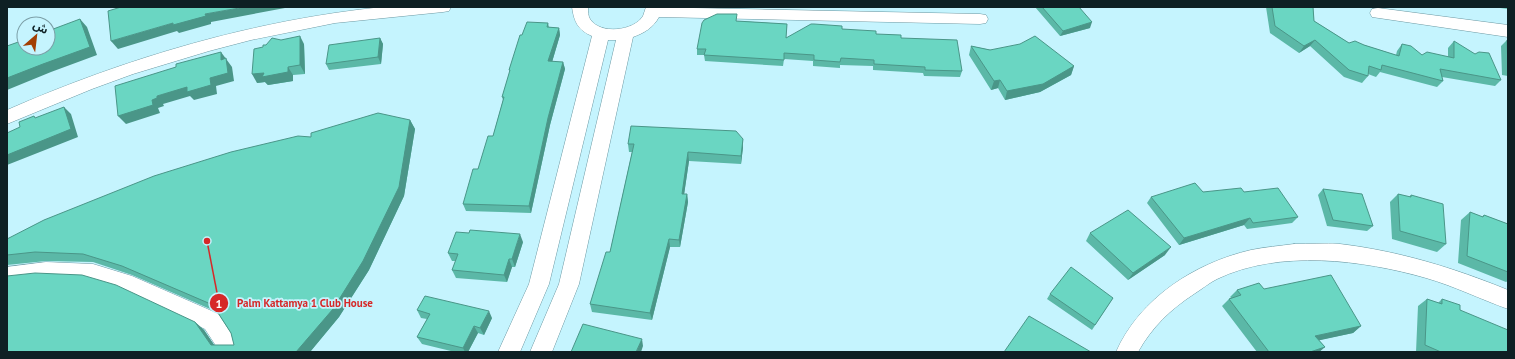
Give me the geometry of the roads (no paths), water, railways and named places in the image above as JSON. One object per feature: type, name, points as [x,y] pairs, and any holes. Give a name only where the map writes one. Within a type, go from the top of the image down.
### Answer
[{"type":"street","points":[[7,117],[84,86],[150,63],[213,44],[335,18],[443,7]]},
{"type":"street","points":[[580,7],[582,22],[590,29],[613,35],[626,34],[634,31],[647,23],[654,10],[980,19]]},
{"type":"street","points":[[1378,13],[1508,31]]},
{"type":"street","points":[[509,352],[539,284],[601,33]]},
{"type":"street","points":[[541,352],[569,284],[626,34]]},
{"type":"street","points":[[1127,352],[1132,342],[1157,309],[1189,284],[1226,266],[1269,255],[1316,251],[1366,255],[1419,266],[1475,285],[1508,300]]},
{"type":"street","points":[[7,276],[46,270],[93,273],[132,285],[213,322],[230,348],[231,352]]},
{"type":"place","name":"Palm Kattamya 1 Club House","points":[[207,241]]}]
